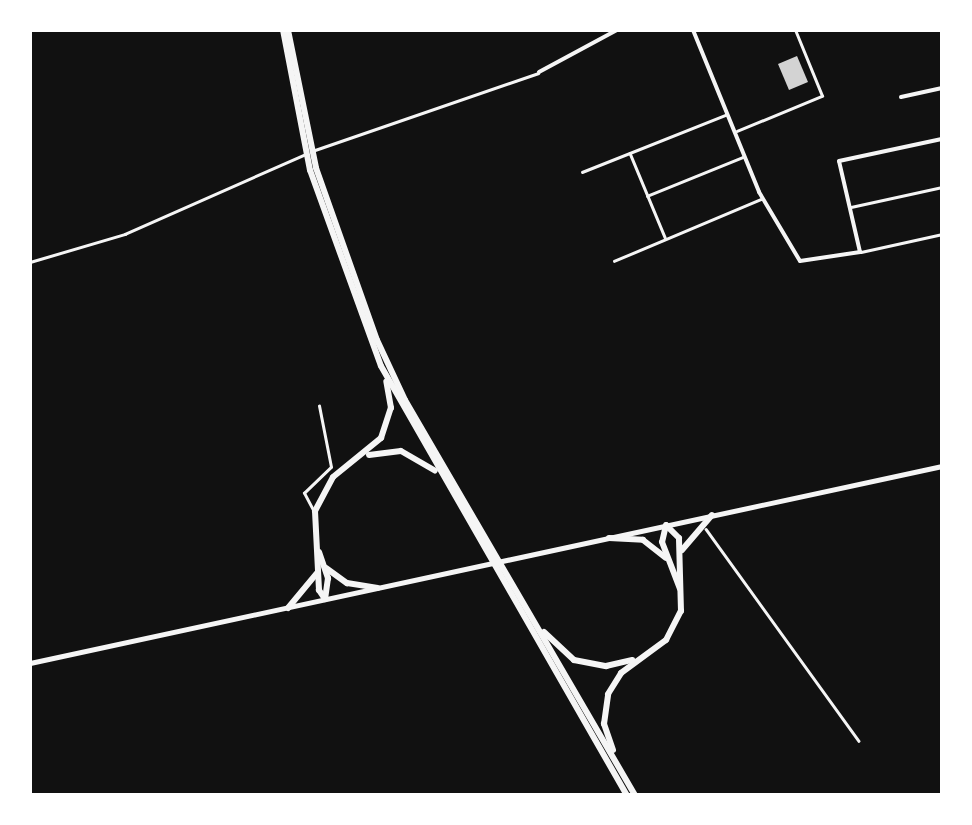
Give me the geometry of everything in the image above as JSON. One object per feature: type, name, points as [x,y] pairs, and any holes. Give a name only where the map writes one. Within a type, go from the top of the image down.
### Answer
[{"type":"highway","points":[[286,30],[313,169],[381,366],[440,476],[627,795]]},
{"type":"highway","points":[[313,169],[353,282],[405,400],[636,795]]},
{"type":"highway","points":[[325,600],[317,571],[315,511],[333,477],[364,457],[390,418],[381,366]]},
{"type":"highway","points":[[364,457],[401,451],[440,476]]},
{"type":"highway","points":[[680,556],[702,523],[712,516]]},
{"type":"highway","points":[[636,795],[606,735],[604,712],[621,673],[660,646],[677,624],[680,589],[680,556],[677,534],[666,525],[661,538],[680,589]]},
{"type":"highway","points":[[609,538],[642,540],[673,568]]},
{"type":"highway","points":[[317,546],[326,568],[325,600]]},
{"type":"highway","points":[[326,568],[346,583],[378,588]]},
{"type":"highway","points":[[288,608],[317,571]]},
{"type":"highway","points":[[510,581],[552,643],[574,660],[615,666],[660,646]]},
{"type":"main road","points":[[30,663],[942,466]]},
{"type":"street","points":[[30,262],[125,234],[309,152],[539,72],[617,30]]},
{"type":"street","points":[[693,30],[763,198],[798,260],[860,252],[942,234]]},
{"type":"street","points":[[735,132],[822,96],[795,30]]},
{"type":"street","points":[[901,97],[942,88]]},
{"type":"street","points":[[582,172],[728,114]]},
{"type":"street","points":[[860,252],[839,161],[942,139]]},
{"type":"street","points":[[630,153],[666,239]]},
{"type":"street","points":[[647,196],[745,156]]},
{"type":"street","points":[[850,207],[942,187]]},
{"type":"street","points":[[614,260],[763,198]]},
{"type":"street","points":[[315,511],[304,493],[331,467],[319,406]]},
{"type":"street","points":[[702,523],[860,740]]},
{"type":"building","points":[[797,56],[808,82],[789,90],[778,64]]}]
